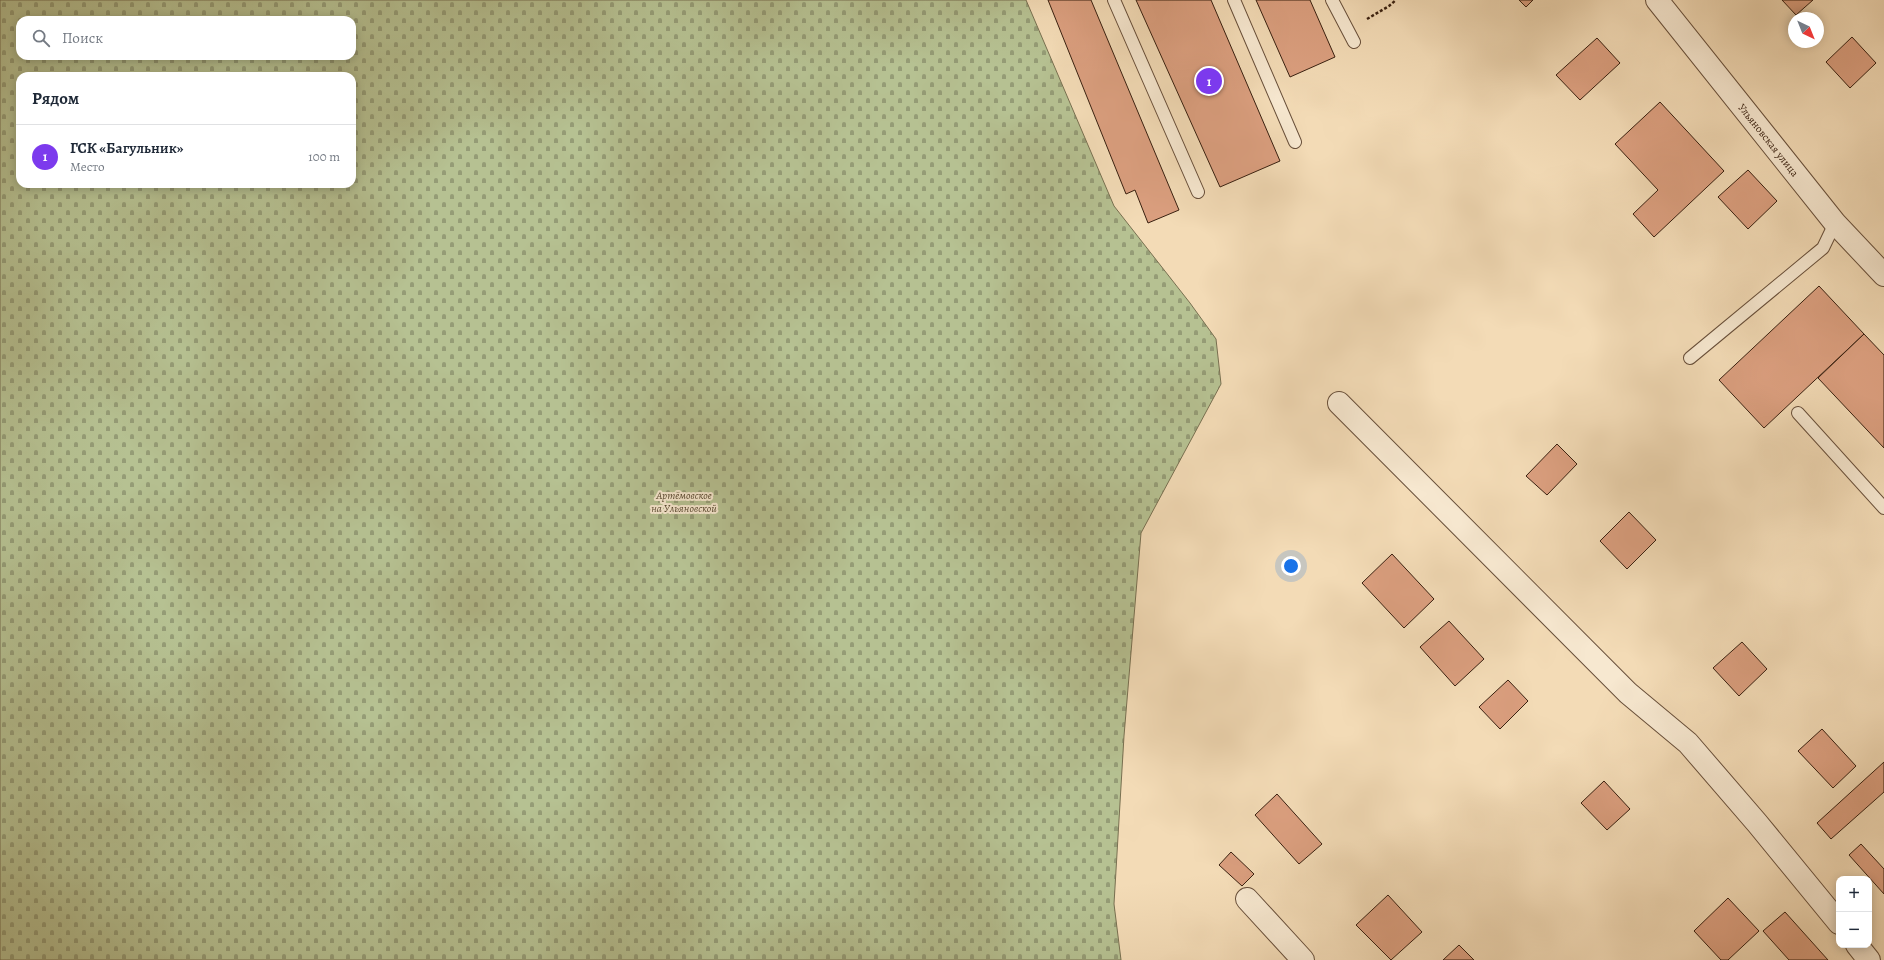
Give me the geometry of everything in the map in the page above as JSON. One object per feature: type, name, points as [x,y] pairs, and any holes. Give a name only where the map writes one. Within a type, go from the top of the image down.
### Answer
[{"type":"street","name":"Ульяновская улица","points":[[1657,0],[1835,223],[1884,275]]},
{"type":"street","points":[[1339,403],[1628,693],[1688,743],[1757,823],[1836,919]]},
{"type":"street","points":[[1247,899],[1303,960]]},
{"type":"street","points":[[1860,948],[1870,960]]},
{"type":"lane","points":[[1114,0],[1198,192]]},
{"type":"lane","points":[[1234,0],[1295,142]]},
{"type":"lane","points":[[1332,0],[1354,42]]},
{"type":"lane","points":[[1690,358],[1823,248],[1835,223]]},
{"type":"lane","points":[[1798,413],[1884,508]]},
{"type":"path","points":[[1347,30],[1389,6],[1396,0]]},
{"type":"green space","name":"Артёмовское на Ульяновской","points":[[0,0],[1026,0],[1114,206],[1190,303],[1216,339],[1221,384],[1141,533],[1124,736],[1114,904],[1121,960],[0,960]]},
{"type":"building","points":[[1048,0],[1091,0],[1179,210],[1148,223],[1135,190],[1126,194]]},
{"type":"building","points":[[1136,0],[1211,0],[1280,161],[1220,187]]},
{"type":"building","points":[[1256,0],[1310,0],[1335,57],[1290,77]]},
{"type":"building","points":[[1519,0],[1533,0],[1526,7]]},
{"type":"building","points":[[1782,0],[1813,0],[1799,12],[1793,12]]},
{"type":"building","points":[[1852,37],[1876,63],[1850,88],[1826,62]]},
{"type":"building","points":[[1597,38],[1620,63],[1580,100],[1556,75]]},
{"type":"building","points":[[1660,102],[1724,171],[1654,237],[1633,214],[1658,190],[1615,144]]},
{"type":"building","points":[[1748,170],[1777,201],[1748,229],[1718,197]]},
{"type":"building","points":[[1819,286],[1864,334],[1764,428],[1719,380]]},
{"type":"building","points":[[1864,334],[1884,355],[1884,448],[1818,378]]},
{"type":"building","points":[[1557,444],[1577,464],[1547,495],[1526,476]]},
{"type":"building","points":[[1629,512],[1656,540],[1627,569],[1600,541]]},
{"type":"building","points":[[1392,554],[1434,599],[1404,628],[1362,583]]},
{"type":"building","points":[[1449,621],[1484,659],[1455,686],[1420,647]]},
{"type":"building","points":[[1742,642],[1767,669],[1739,696],[1713,668]]},
{"type":"building","points":[[1508,680],[1528,701],[1500,729],[1479,707]]},
{"type":"building","points":[[1822,729],[1856,766],[1833,788],[1798,751]]},
{"type":"building","points":[[1884,762],[1884,792],[1831,839],[1817,823]]},
{"type":"building","points":[[1604,781],[1630,809],[1607,830],[1581,803]]},
{"type":"building","points":[[1277,794],[1322,844],[1299,864],[1255,815]]},
{"type":"building","points":[[1861,844],[1884,869],[1884,894],[1872,881],[1872,876],[1868,876],[1849,855]]},
{"type":"building","points":[[1231,852],[1254,874],[1242,886],[1219,865]]},
{"type":"building","points":[[1388,895],[1422,932],[1391,960],[1356,925]]},
{"type":"building","points":[[1728,898],[1759,931],[1728,960],[1721,960],[1694,931]]},
{"type":"building","points":[[1785,912],[1828,960],[1789,960],[1763,931]]},
{"type":"building","points":[[1459,945],[1474,960],[1443,960]]},
{"type":"place","name":"ГСК «Багульник»","points":[[1209,81]]}]
